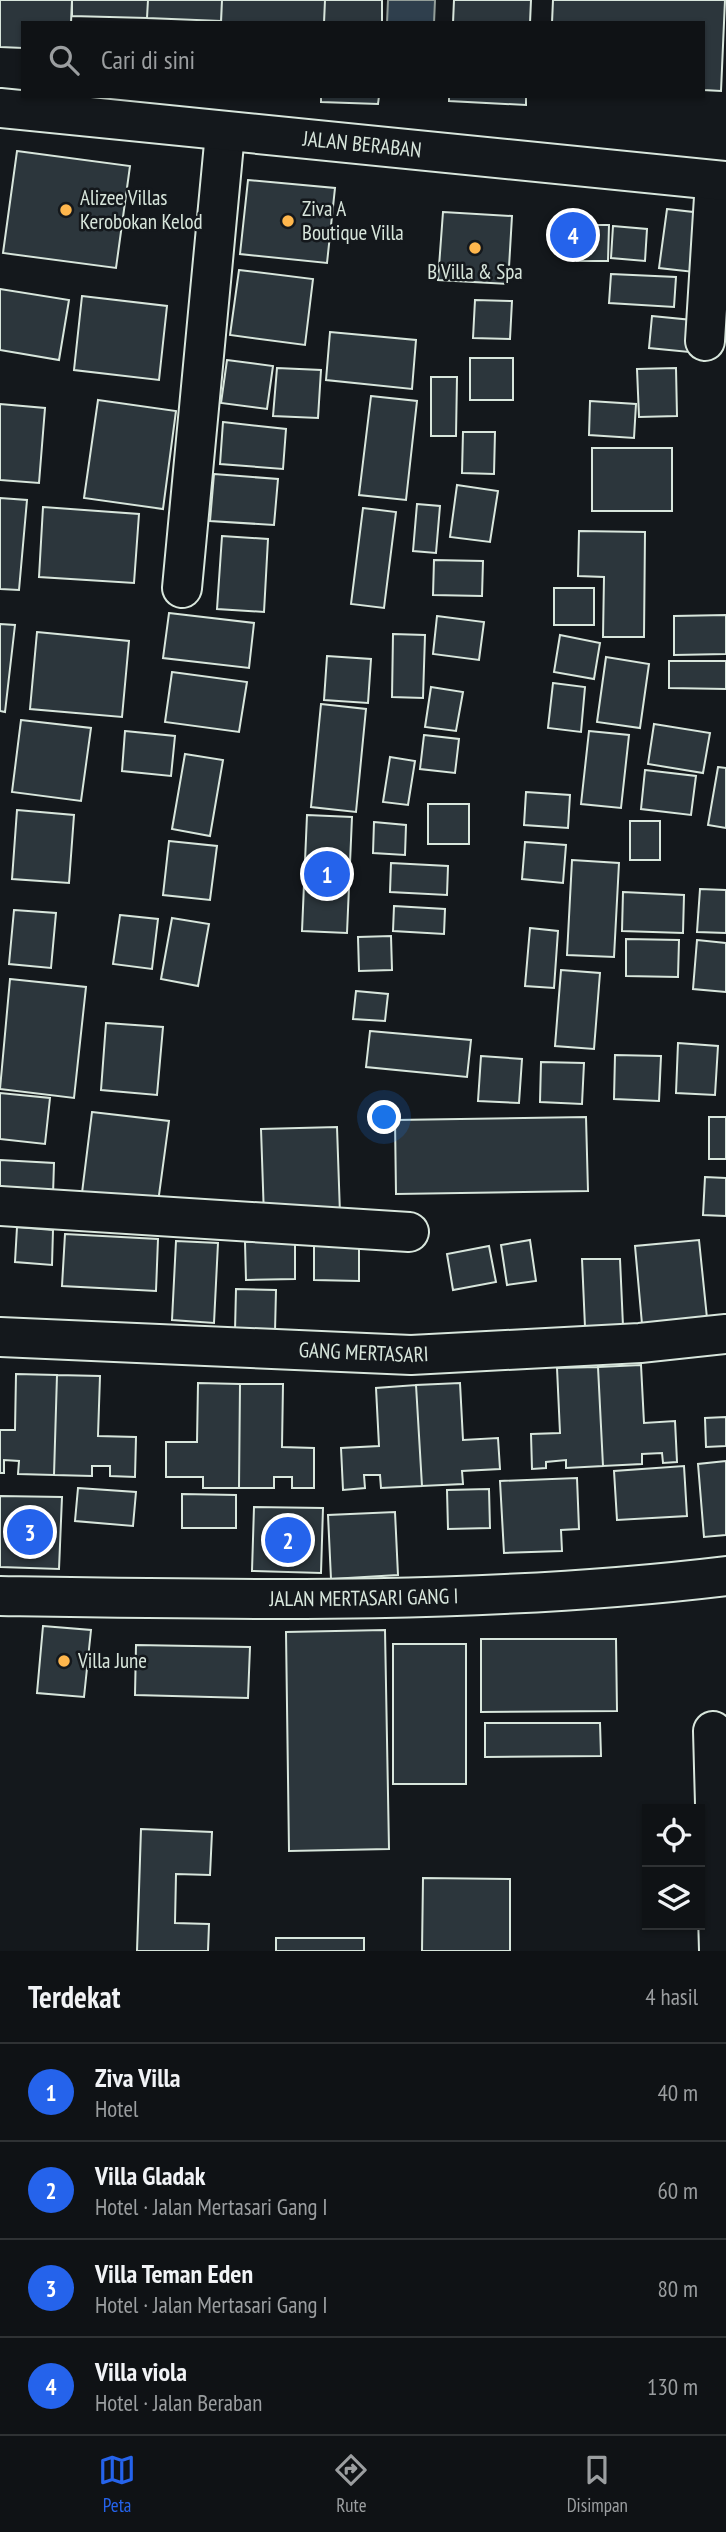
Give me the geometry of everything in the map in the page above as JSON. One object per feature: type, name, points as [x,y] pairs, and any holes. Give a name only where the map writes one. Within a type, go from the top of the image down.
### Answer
[{"type":"street","name":"JALAN BERABAN","points":[[0,108],[721,181]]},
{"type":"street","points":[[182,588],[225,132]]},
{"type":"street","points":[[705,341],[721,181]]},
{"type":"street","points":[[0,1206],[409,1232]]},
{"type":"street","name":"GANG MERTASARI","points":[[0,1337],[411,1355],[640,1343],[726,1334]]},
{"type":"street","name":"JALAN MERTASARI GANG I","points":[[0,1596],[171,1599],[496,1596],[726,1576]]},
{"type":"street","points":[[713,1731],[719,1951]]},
{"type":"water","points":[[388,0],[435,0],[434,21],[387,21]]},
{"type":"building","points":[[0,0],[72,0],[71,21],[21,21],[21,48],[0,47]]},
{"type":"building","points":[[72,0],[148,0],[147,18],[72,16]]},
{"type":"building","points":[[148,0],[222,0],[221,21],[147,18]]},
{"type":"building","points":[[222,0],[325,0],[324,21],[221,21]]},
{"type":"building","points":[[325,0],[382,0],[382,21],[324,21]]},
{"type":"building","points":[[454,0],[531,0],[530,21],[453,21]]},
{"type":"building","points":[[553,0],[725,0],[721,91],[705,90],[705,21],[552,21]]},
{"type":"building","points":[[321,98],[379,98],[378,104],[321,102]]},
{"type":"building","points":[[449,98],[526,98],[526,105],[449,101]]},
{"type":"building","name":"Alizee Villas Kerobokan Kelod","points":[[17,151],[130,166],[116,268],[3,253]]},
{"type":"building","name":"Ziva A Boutique Villa","points":[[248,180],[335,188],[327,263],[240,254]]},
{"type":"building","points":[[667,209],[702,213],[694,272],[659,268]]},
{"type":"building","name":"B Villa & Spa","points":[[443,212],[512,216],[508,284],[438,280]]},
{"type":"building","points":[[578,225],[609,225],[608,261],[577,261]]},
{"type":"building","points":[[613,226],[647,229],[645,261],[611,258]]},
{"type":"building","points":[[239,270],[313,279],[305,345],[230,335]]},
{"type":"building","points":[[611,274],[676,277],[674,307],[609,303]]},
{"type":"building","points":[[0,289],[69,300],[59,360],[0,350]]},
{"type":"building","points":[[82,296],[167,306],[159,380],[74,370]]},
{"type":"building","points":[[475,300],[512,301],[510,339],[473,338]]},
{"type":"building","points":[[652,316],[692,320],[689,352],[649,348]]},
{"type":"building","points":[[330,332],[416,340],[412,389],[326,380]]},
{"type":"building","points":[[470,358],[513,358],[513,400],[470,400]]},
{"type":"building","points":[[227,360],[273,366],[267,409],[221,403]]},
{"type":"building","points":[[277,368],[321,370],[318,418],[273,416]]},
{"type":"building","points":[[676,368],[677,416],[639,417],[637,369]]},
{"type":"building","points":[[431,377],[457,377],[456,436],[431,436]]},
{"type":"building","points":[[371,396],[417,401],[406,500],[359,495]]},
{"type":"building","points":[[98,400],[176,411],[163,509],[84,498]]},
{"type":"building","points":[[590,401],[636,404],[634,438],[589,435]]},
{"type":"building","points":[[0,404],[45,408],[39,483],[0,480]]},
{"type":"building","points":[[223,422],[286,429],[283,469],[220,464]]},
{"type":"building","points":[[463,432],[495,432],[494,474],[462,473]]},
{"type":"building","points":[[592,448],[672,448],[672,511],[592,511]]},
{"type":"building","points":[[214,474],[278,479],[274,525],[210,521]]},
{"type":"building","points":[[457,485],[498,491],[490,542],[450,537]]},
{"type":"building","points":[[0,498],[27,500],[19,590],[0,589]]},
{"type":"building","points":[[417,504],[440,506],[436,553],[413,551]]},
{"type":"building","points":[[43,507],[139,514],[134,583],[39,577]]},
{"type":"building","points":[[363,508],[396,512],[384,608],[351,604]]},
{"type":"building","points":[[579,531],[645,532],[644,637],[603,637],[604,577],[578,576]]},
{"type":"building","points":[[222,536],[268,539],[264,612],[217,609]]},
{"type":"building","points":[[434,560],[483,561],[482,596],[433,595]]},
{"type":"building","points":[[554,588],[594,588],[594,625],[554,625]]},
{"type":"building","points":[[169,613],[254,623],[249,668],[163,658]]},
{"type":"building","points":[[726,615],[726,654],[674,655],[674,616]]},
{"type":"building","points":[[437,616],[484,622],[479,660],[433,654]]},
{"type":"building","points":[[0,624],[15,625],[5,712],[0,711]]},
{"type":"building","points":[[37,632],[129,641],[122,717],[30,709]]},
{"type":"building","points":[[393,634],[425,635],[423,698],[392,697]]},
{"type":"building","points":[[560,635],[600,643],[594,679],[554,672]]},
{"type":"building","points":[[327,656],[371,659],[368,703],[324,700]]},
{"type":"building","points":[[606,657],[649,664],[640,728],[597,722]]},
{"type":"building","points":[[669,661],[726,661],[726,689],[669,688]]},
{"type":"building","points":[[172,672],[247,682],[239,732],[165,722]]},
{"type":"building","points":[[553,683],[585,687],[581,732],[548,728]]},
{"type":"building","points":[[431,687],[463,692],[456,731],[425,727]]},
{"type":"building","points":[[321,704],[366,709],[356,812],[311,807]]},
{"type":"building","points":[[21,720],[91,728],[81,801],[12,792]]},
{"type":"building","points":[[654,724],[710,733],[703,773],[648,764]]},
{"type":"building","points":[[125,731],[175,736],[171,776],[122,771]]},
{"type":"building","points":[[589,731],[629,735],[621,808],[581,804]]},
{"type":"building","points":[[424,735],[459,739],[455,773],[420,769]]},
{"type":"building","points":[[185,754],[223,760],[210,836],[172,829]]},
{"type":"building","points":[[390,757],[415,761],[408,805],[383,802]]},
{"type":"building","points":[[718,767],[726,768],[726,828],[708,825]]},
{"type":"building","points":[[645,770],[696,776],[691,815],[641,809]]},
{"type":"building","points":[[526,792],[570,795],[568,828],[524,825]]},
{"type":"building","points":[[428,804],[469,804],[469,844],[428,844]]},
{"type":"building","points":[[17,810],[74,815],[69,883],[12,879]]},
{"type":"building","points":[[307,815],[352,817],[347,933],[302,931]]},
{"type":"building","points":[[630,821],[660,821],[660,860],[630,860]]},
{"type":"building","points":[[374,822],[406,825],[405,855],[373,853]]},
{"type":"building","points":[[169,841],[217,846],[210,900],[163,895]]},
{"type":"building","points":[[525,842],[566,845],[563,883],[522,879]]},
{"type":"building","points":[[572,860],[619,863],[614,957],[567,955]]},
{"type":"building","points":[[391,863],[448,866],[447,895],[390,892]]},
{"type":"building","points":[[700,889],[726,890],[726,933],[697,932]]},
{"type":"building","points":[[623,892],[684,895],[683,933],[622,931]]},
{"type":"building","points":[[394,906],[445,909],[444,934],[393,931]]},
{"type":"building","points":[[14,910],[56,913],[51,968],[9,964]]},
{"type":"building","points":[[120,915],[158,919],[152,969],[113,964]]},
{"type":"building","points":[[172,918],[209,924],[198,986],[161,979]]},
{"type":"building","points":[[530,928],[558,931],[554,988],[525,986]]},
{"type":"building","points":[[391,936],[392,970],[359,971],[358,937]]},
{"type":"building","points":[[626,939],[679,940],[678,977],[626,976]]},
{"type":"building","points":[[697,940],[726,943],[726,992],[693,989]]},
{"type":"building","points":[[561,970],[600,973],[594,1049],[555,1046]]},
{"type":"building","points":[[10,979],[86,987],[74,1098],[0,1089]]},
{"type":"building","points":[[356,991],[388,994],[385,1021],[353,1019]]},
{"type":"building","points":[[106,1023],[163,1027],[157,1095],[101,1090]]},
{"type":"building","points":[[370,1031],[471,1040],[467,1077],[366,1067]]},
{"type":"building","points":[[678,1043],[718,1046],[715,1095],[676,1093]]},
{"type":"building","points":[[615,1055],[661,1056],[659,1101],[614,1099]]},
{"type":"building","points":[[481,1056],[522,1059],[519,1103],[478,1101]]},
{"type":"building","points":[[541,1062],[584,1063],[582,1104],[540,1102]]},
{"type":"building","points":[[0,1093],[50,1098],[45,1144],[0,1139]]},
{"type":"building","points":[[92,1112],[169,1121],[157,1210],[81,1201]]},
{"type":"building","points":[[586,1117],[588,1191],[396,1194],[395,1120]]},
{"type":"building","points":[[709,1117],[726,1117],[726,1159],[709,1159]]},
{"type":"building","points":[[337,1127],[340,1214],[264,1217],[261,1129]]},
{"type":"building","points":[[0,1160],[54,1163],[53,1195],[0,1192]]},
{"type":"building","points":[[705,1177],[726,1178],[726,1216],[703,1215]]},
{"type":"building","points":[[17,1227],[53,1230],[52,1265],[15,1262]]},
{"type":"building","points":[[65,1234],[158,1239],[156,1291],[62,1286]]},
{"type":"building","points":[[295,1240],[295,1279],[246,1280],[245,1242]]},
{"type":"building","points":[[530,1240],[536,1281],[507,1285],[501,1245]]},
{"type":"building","points":[[699,1240],[707,1318],[642,1324],[635,1246]]},
{"type":"building","points":[[176,1241],[218,1243],[214,1323],[172,1320]]},
{"type":"building","points":[[314,1242],[359,1242],[359,1281],[314,1280]]},
{"type":"building","points":[[489,1246],[496,1282],[453,1290],[447,1254]]},
{"type":"building","points":[[582,1259],[620,1259],[623,1326],[585,1327]]},
{"type":"building","points":[[236,1289],[276,1290],[275,1332],[235,1331]]},
{"type":"building","points":[[641,1365],[644,1423],[675,1421],[677,1462],[663,1463],[662,1453],[642,1454],[642,1464],[603,1466],[598,1367]]},
{"type":"building","points":[[598,1367],[603,1466],[566,1468],[566,1460],[546,1462],[546,1468],[532,1469],[531,1434],[560,1433],[557,1368]]},
{"type":"building","points":[[16,1374],[57,1375],[54,1475],[18,1474],[19,1461],[4,1460],[4,1473],[0,1473],[0,1430],[15,1430]]},
{"type":"building","points":[[57,1375],[100,1376],[98,1436],[136,1437],[135,1477],[110,1476],[110,1466],[92,1466],[92,1476],[54,1475]]},
{"type":"building","points":[[198,1383],[240,1384],[239,1488],[203,1488],[203,1477],[166,1477],[166,1442],[197,1442]]},
{"type":"building","points":[[460,1383],[463,1440],[498,1438],[500,1469],[462,1471],[463,1484],[422,1486],[416,1385]]},
{"type":"building","points":[[240,1384],[283,1384],[282,1447],[314,1448],[314,1488],[292,1488],[292,1477],[274,1477],[274,1488],[239,1488]]},
{"type":"building","points":[[416,1385],[422,1486],[381,1488],[380,1475],[364,1475],[365,1488],[343,1490],[341,1448],[379,1446],[376,1388]]},
{"type":"building","points":[[726,1417],[726,1446],[706,1447],[705,1418]]},
{"type":"building","points":[[726,1461],[726,1535],[704,1537],[698,1464]]},
{"type":"building","points":[[684,1466],[687,1516],[617,1520],[614,1471]]},
{"type":"building","points":[[577,1478],[579,1529],[561,1530],[562,1551],[504,1553],[500,1481]]},
{"type":"building","points":[[78,1488],[136,1492],[133,1526],[75,1521]]},
{"type":"building","points":[[489,1489],[490,1528],[448,1529],[447,1490]]},
{"type":"building","points":[[182,1494],[236,1495],[236,1528],[182,1528]]},
{"type":"building","points":[[0,1496],[62,1497],[59,1569],[0,1567]]},
{"type":"building","points":[[254,1507],[323,1508],[321,1573],[252,1571]]},
{"type":"building","points":[[395,1512],[398,1575],[331,1579],[328,1515]]},
{"type":"building","name":"Villa June","points":[[43,1626],[91,1630],[84,1697],[37,1693]]},
{"type":"building","points":[[385,1630],[389,1849],[289,1851],[286,1632]]},
{"type":"building","points":[[481,1639],[616,1639],[617,1711],[481,1712]]},
{"type":"building","points":[[393,1644],[466,1644],[466,1784],[393,1784]]},
{"type":"building","points":[[136,1645],[250,1647],[248,1698],[135,1695]]},
{"type":"building","points":[[485,1723],[600,1723],[601,1756],[485,1757]]},
{"type":"building","points":[[141,1829],[212,1832],[210,1875],[176,1874],[175,1923],[209,1924],[208,1951],[137,1951]]},
{"type":"building","points":[[423,1878],[510,1879],[510,1951],[422,1951]]},
{"type":"building","points":[[276,1938],[364,1938],[364,1951],[276,1951]]},
{"type":"place","name":"Alizee Villas Kerobokan Kelod","points":[[66,210]]},
{"type":"place","name":"Ziva A Boutique Villa","points":[[288,221]]},
{"type":"place","name":"Villa viola","points":[[573,235]]},
{"type":"place","name":"B Villa & Spa","points":[[475,248]]},
{"type":"place","name":"Ziva Villa","points":[[327,874]]},
{"type":"place","name":"Villa Teman Eden","points":[[30,1532]]},
{"type":"place","name":"Villa Gladak","points":[[288,1540]]},
{"type":"place","name":"Villa June","points":[[64,1661]]}]
